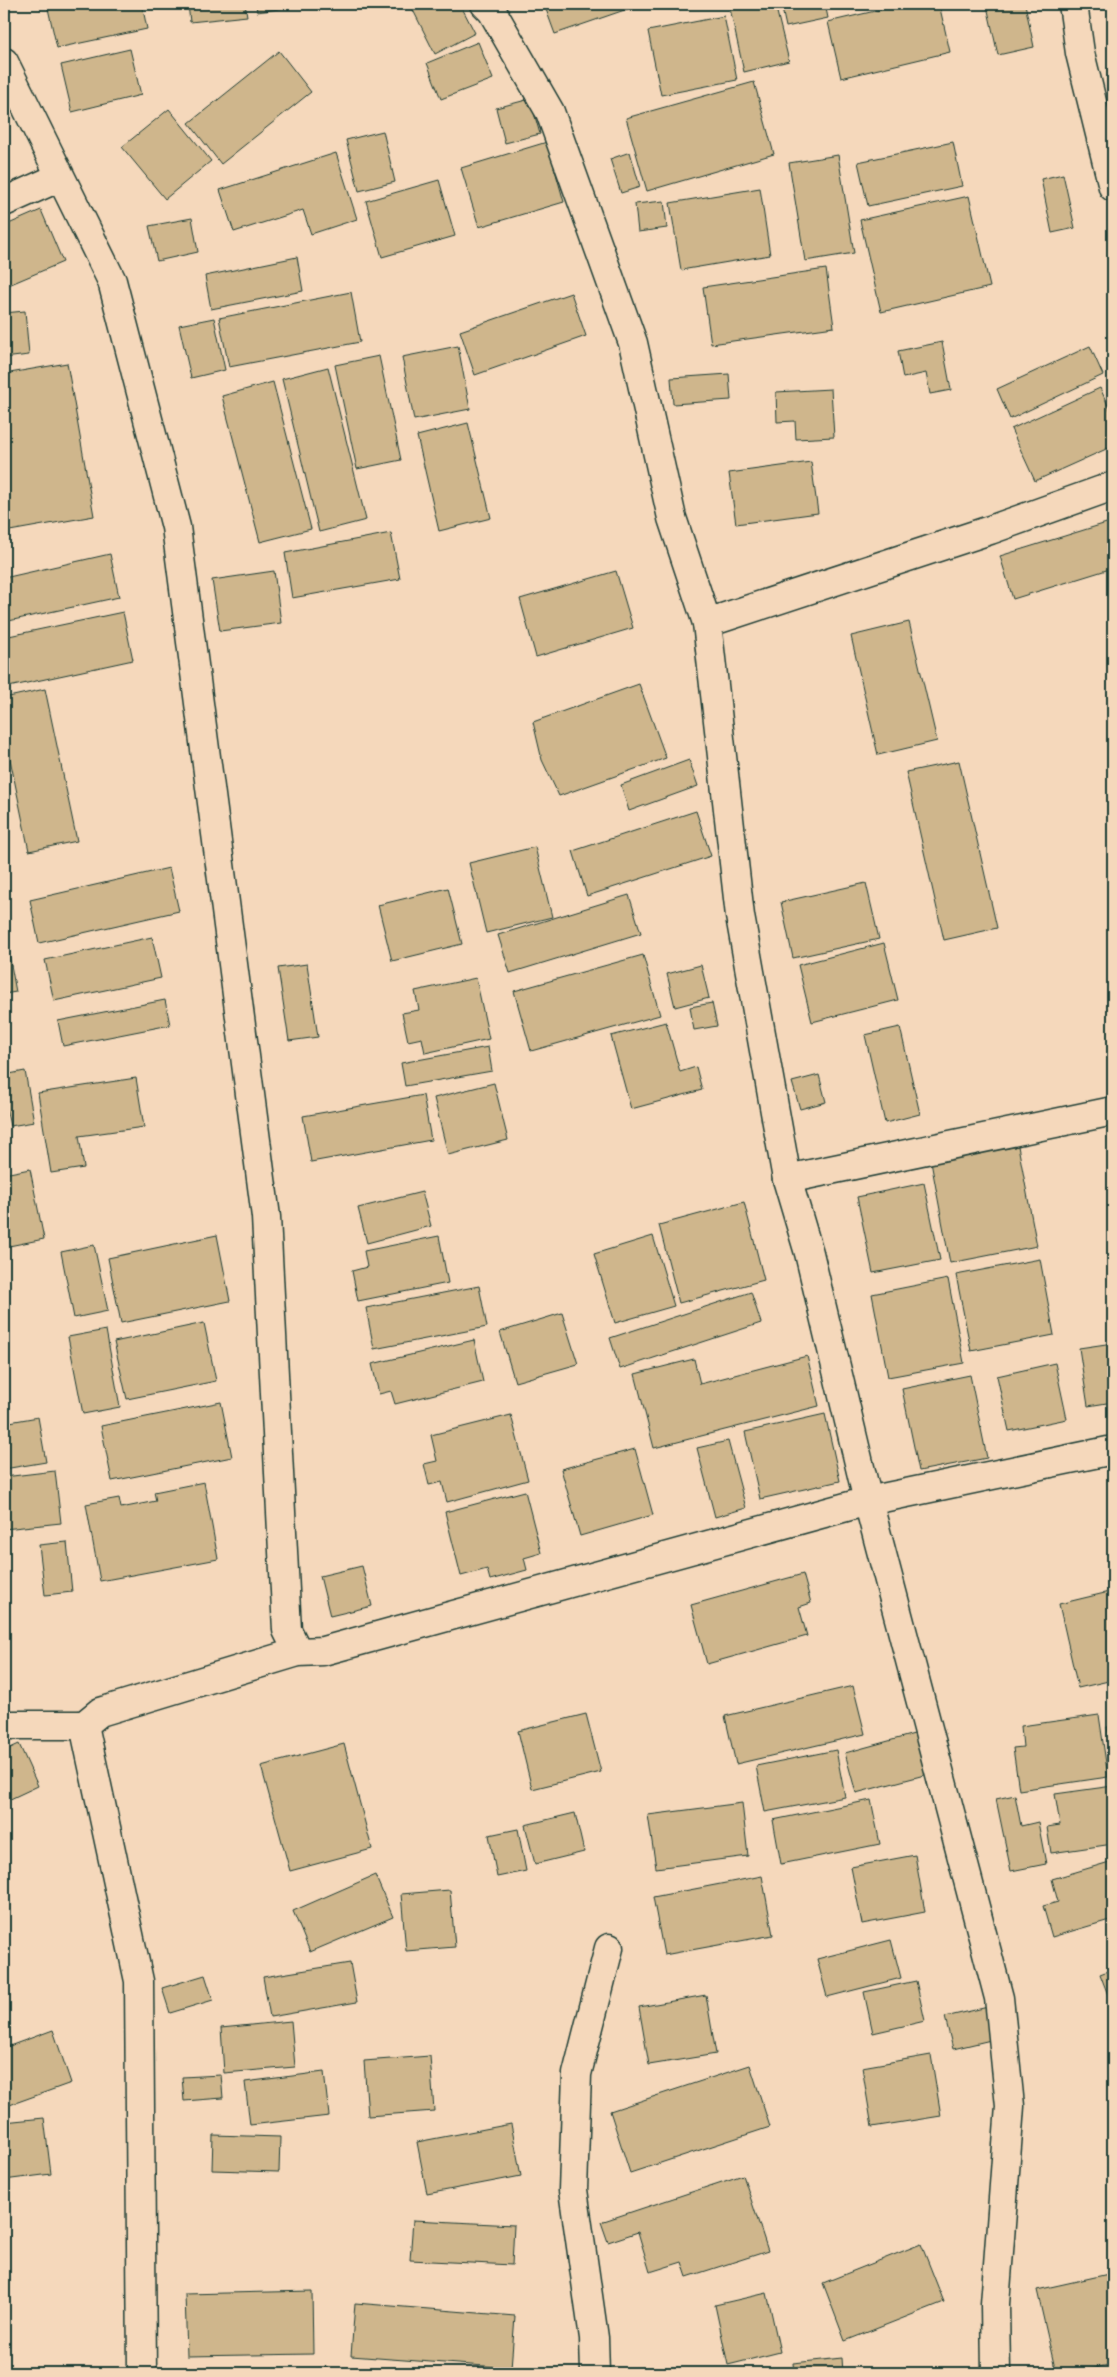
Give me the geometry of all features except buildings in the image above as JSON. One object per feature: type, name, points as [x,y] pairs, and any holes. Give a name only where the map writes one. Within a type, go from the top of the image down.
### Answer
[{"type":"street","points":[[1073,4],[1080,53],[1113,187]]},
{"type":"street","points":[[495,6],[550,112],[633,343],[672,518],[707,623],[740,916],[787,1179],[809,1253],[868,1501],[999,1998],[1010,2106],[995,2304],[996,2373]]},
{"type":"street","points":[[4,62],[112,281],[176,527],[266,1216],[287,1630],[298,1652]]},
{"type":"street","points":[[4,202],[60,177]]},
{"type":"street","points":[[707,623],[990,530],[1113,486]]},
{"type":"street","points":[[787,1179],[1113,1112]]},
{"type":"street","points":[[4,1725],[84,1725],[100,1712],[298,1652],[322,1651],[868,1501],[1113,1450]]},
{"type":"street","points":[[84,1725],[139,1982],[142,2373]]},
{"type":"street","points":[[595,2373],[594,2338],[573,2190],[577,2074],[609,1948]]}]
